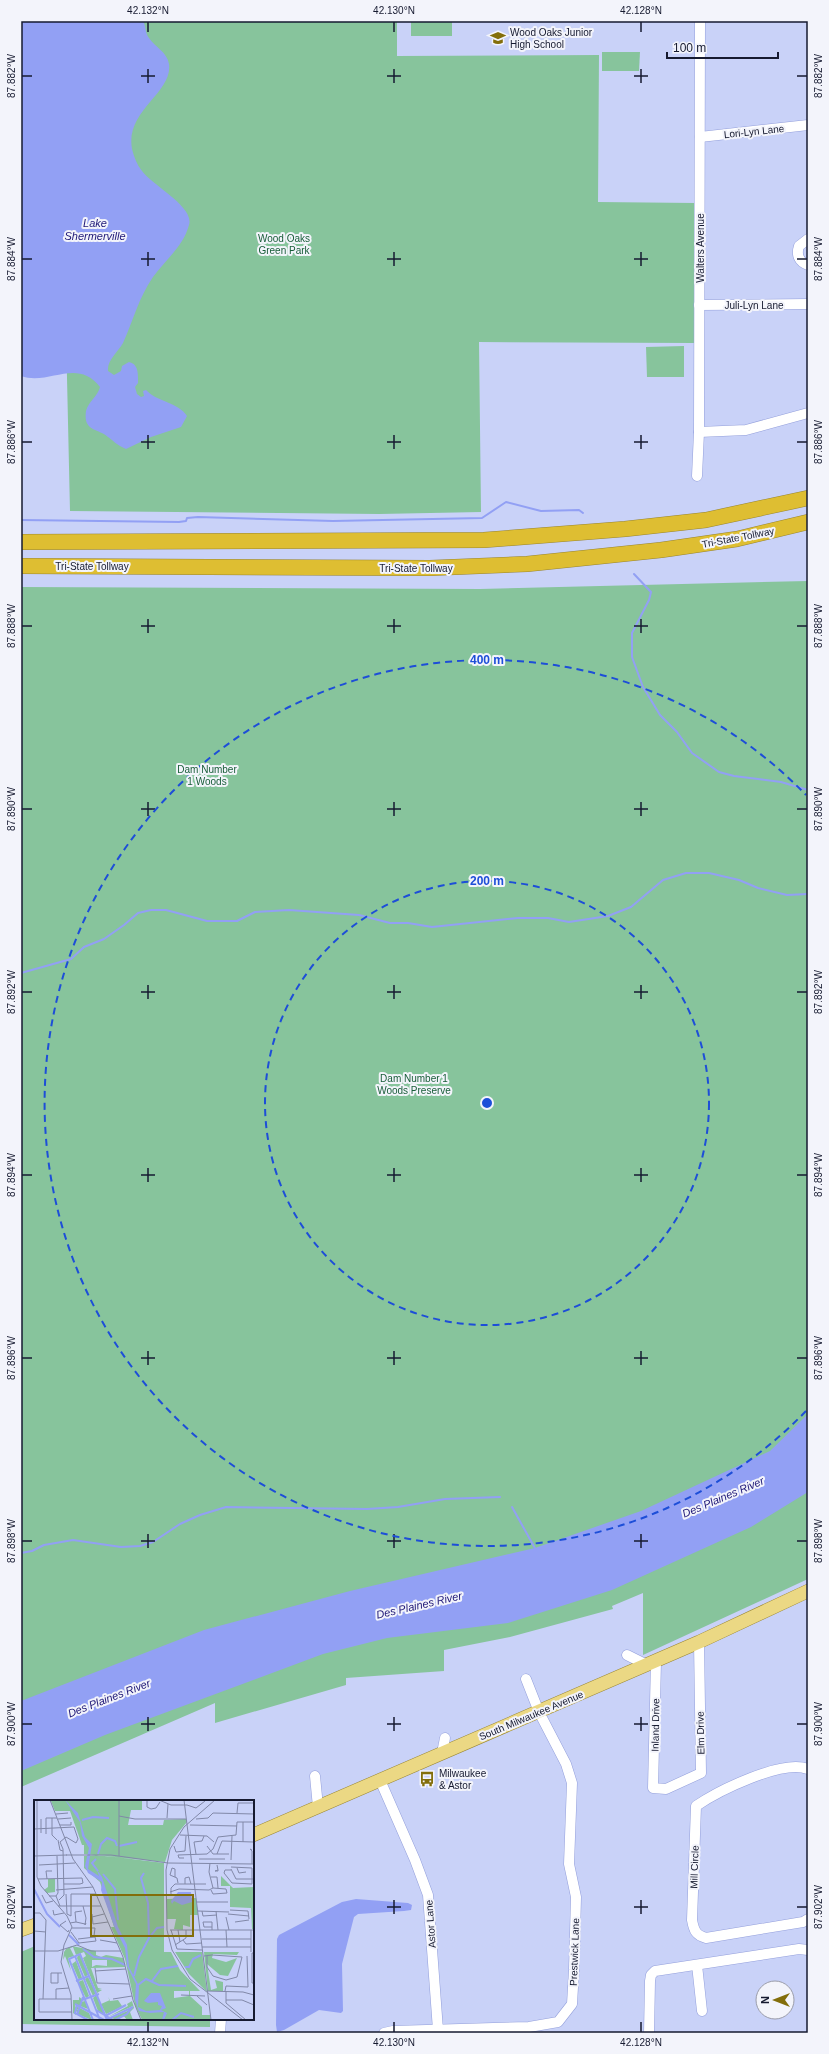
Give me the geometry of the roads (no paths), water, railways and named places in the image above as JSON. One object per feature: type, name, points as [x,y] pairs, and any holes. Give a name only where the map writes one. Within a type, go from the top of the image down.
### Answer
[{"type":"highway","points":[[21,542],[484,540],[625,529],[706,520],[808,498]]},
{"type":"highway","name":"Tri-State Tollway","points":[[21,566],[430,568],[527,564],[596,558],[737,539],[808,522]]},
{"type":"main road","name":"South Milwaukee Avenue","points":[[254,1835],[699,1642],[808,1591]]},
{"type":"main road","points":[[21,1930],[34,1924]]},
{"type":"street","name":"Walters Avenue","points":[[697,476],[699,432],[700,21]]},
{"type":"street","name":"Lori-Lyn Lane","points":[[700,136],[808,125]]},
{"type":"street","points":[[808,239],[799,246],[798,254],[802,262],[808,265]]},
{"type":"street","name":"Juli-Lyn Lane","points":[[699,305],[808,304]]},
{"type":"street","points":[[699,432],[746,430],[808,413]]},
{"type":"street","name":"Elm Drive","points":[[653,1788],[666,1789],[701,1773],[699,1642]]},
{"type":"street","points":[[628,1656],[651,1663]]},
{"type":"street","name":"Inland Drive","points":[[651,1663],[653,1788]]},
{"type":"street","name":"Prestwick Lane","points":[[384,2033],[529,2027],[558,2022],[572,2004],[576,1897],[569,1864],[572,1783],[566,1764],[539,1712],[526,1679]]},
{"type":"street","points":[[442,1754],[445,1738]]},
{"type":"street","name":"Mill Circle","points":[[808,1770],[799,1768],[772,1771],[751,1778],[696,1806],[692,1920],[694,1931],[700,1936],[706,1938],[803,1922],[808,1919]]},
{"type":"street","points":[[316,1776],[318,1807]]},
{"type":"street","name":"Astor Lane","points":[[380,1780],[415,1860],[428,1895],[438,2030]]},
{"type":"street","points":[[649,2033],[651,1975],[655,1971],[799,1948],[808,1950]]},
{"type":"street","points":[[697,1965],[702,2011]]},
{"type":"street","points":[[220,2020],[220,2033]]},
{"type":"water","name":"Lake Shermerville","points":[[21,21],[143,21],[148,36],[166,56],[169,64],[168,74],[164,84],[135,123],[132,135],[132,149],[136,161],[147,177],[172,196],[186,211],[189,218],[189,225],[183,240],[158,270],[148,285],[123,343],[109,363],[108,371],[114,375],[121,371],[122,366],[129,362],[132,363],[135,365],[138,373],[138,383],[135,387],[137,394],[141,397],[144,396],[143,391],[146,390],[183,411],[187,416],[181,427],[151,437],[126,449],[89,426],[87,423],[87,408],[100,387],[91,378],[82,374],[72,373],[42,378],[21,376]]},
{"type":"water","name":"Des Plaines River","points":[[808,1414],[808,1492],[751,1527],[612,1590],[508,1623],[387,1638],[323,1654],[105,1735],[21,1771],[21,1701],[204,1630],[350,1591],[535,1548],[641,1511],[770,1451]]},
{"type":"water","points":[[356,1899],[408,1903],[412,1905],[411,1910],[358,1914],[354,1917],[342,1964],[343,2011],[341,2013],[319,2010],[284,2030],[277,2032],[277,1939],[279,1935],[342,1902]]},
{"type":"waterway","points":[[21,520],[179,522],[186,521],[187,518],[198,517],[333,521],[482,518],[506,502],[541,511],[579,510],[583,513]]},
{"type":"waterway","points":[[634,574],[651,592],[649,600],[632,633],[632,657],[643,687],[660,715],[677,732],[692,753],[719,772],[734,776],[781,782],[808,790]]},
{"type":"waterway","points":[[21,973],[71,959],[84,947],[104,939],[138,913],[151,910],[166,910],[207,921],[237,921],[255,912],[289,910],[359,915],[390,923],[408,923],[432,927],[518,918],[548,918],[569,922],[608,916],[631,907],[663,880],[686,873],[709,873],[739,880],[758,888],[787,895],[808,894]]},
{"type":"waterway","points":[[21,1553],[32,1551],[44,1545],[73,1540],[121,1547],[140,1546],[153,1542],[180,1524],[200,1515],[226,1507],[367,1509],[398,1507],[445,1499],[500,1497]]},
{"type":"waterway","points":[[512,1507],[536,1550]]},
{"type":"place","name":"Wood Oaks Junior High School","points":[[498,38]]},
{"type":"place","name":"Milwaukee & Astor","points":[[427,1779]]},
{"type":"park label","name":"Wood Oaks Green Park","points":[[284,244]]},
{"type":"park label","name":"Dam Number 1 Woods","points":[[207,774]]},
{"type":"park label","name":"Dam Number 1 Woods Preserve","points":[[414,1084]]}]
